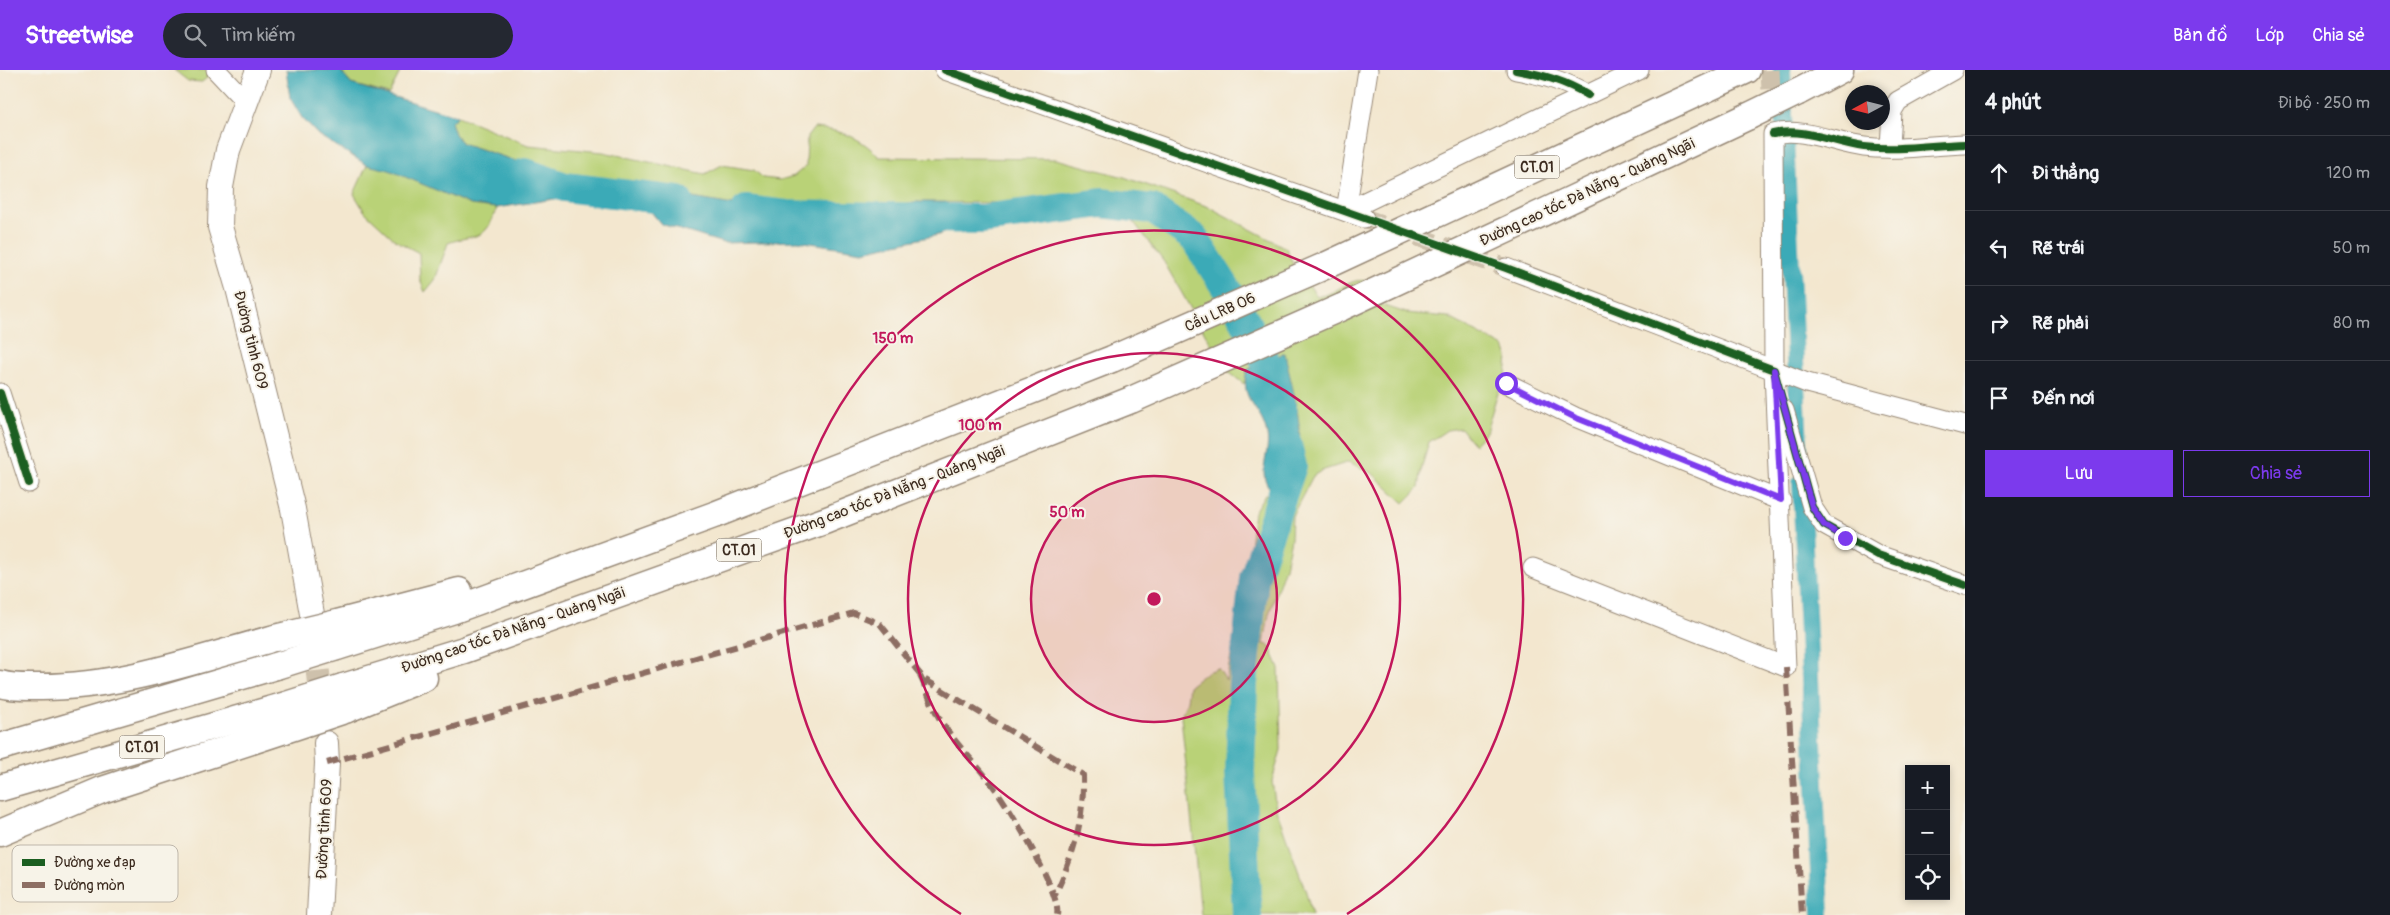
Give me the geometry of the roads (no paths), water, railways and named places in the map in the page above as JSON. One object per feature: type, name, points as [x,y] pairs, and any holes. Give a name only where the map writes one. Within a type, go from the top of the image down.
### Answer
[{"type":"highway","name":"Cầu LRB 06","points":[[327,628],[714,515],[1112,358],[1327,264],[1747,70]]},
{"type":"highway","name":"Đường cao tốc Đà Nẵng - Quảng Ngãi","points":[[284,718],[344,699],[464,650],[827,520],[1131,400],[1342,307],[1749,116],[1840,70]]},
{"type":"highway","points":[[0,684],[11,687],[77,687],[140,674],[275,638],[327,628]]},
{"type":"highway","points":[[0,746],[276,666],[327,628]]},
{"type":"highway","points":[[0,833],[102,790],[284,718]]},
{"type":"highway","name":"CT.01","points":[[0,788],[284,718]]},
{"type":"main road","name":"Đường tỉnh 609","points":[[258,73],[228,150],[221,187],[220,227],[238,288],[293,509],[327,628]]},
{"type":"main road","name":"Đường tỉnh 609","points":[[319,915],[327,763],[326,743]]},
{"type":"street","points":[[216,70],[246,102]]},
{"type":"street","points":[[945,70],[1364,218]]},
{"type":"street","points":[[1346,211],[1368,70]]},
{"type":"street","points":[[1516,70],[1552,77],[1588,95]]},
{"type":"street","points":[[1346,211],[1639,70]]},
{"type":"street","points":[[1890,148],[1892,111],[1898,102],[1954,70]]},
{"type":"street","points":[[1532,568],[1786,667],[1773,134],[1792,132],[1864,147],[1890,148],[1965,144]]},
{"type":"street","points":[[1506,268],[1807,383],[1965,425]]},
{"type":"street","points":[[1779,372],[1793,445],[1812,507],[1824,525],[1878,555],[1965,585]]},
{"type":"street","points":[[1506,383],[1574,417],[1781,500]]},
{"type":"street","points":[[0,393],[29,483]]},
{"type":"water","points":[[286,70],[340,70],[351,84],[458,116],[451,122],[455,134],[462,143],[558,175],[565,187],[560,198],[497,208],[471,205],[389,170],[367,165],[318,135],[302,118],[290,98]]},
{"type":"water","points":[[635,188],[825,221],[914,202],[946,202],[963,219],[958,227],[938,235],[863,251],[798,241],[723,243],[661,224],[638,196]]},
{"type":"water","points":[[1285,353],[1297,408],[1299,446],[1296,464],[1289,480],[1276,494],[1265,481],[1264,466],[1268,443],[1267,435],[1261,418],[1248,397],[1245,381],[1247,370]]},
{"type":"waterway","points":[[1782,70],[1799,449]]},
{"type":"waterway","points":[[525,173],[565,187],[678,201]]},
{"type":"waterway","points":[[746,210],[787,215],[982,219],[1102,203],[1152,209],[1194,238],[1237,305],[1271,373],[1277,400]]},
{"type":"waterway","points":[[1247,915],[1240,772],[1243,684],[1254,578],[1292,466],[1287,444]]},
{"type":"waterway","points":[[1801,483],[1821,915]]},
{"type":"tunnel","points":[[1770,70],[1773,134]]},
{"type":"tunnel","points":[[1364,218],[1506,268]]},
{"type":"tunnel","points":[[314,635],[322,712]]}]
